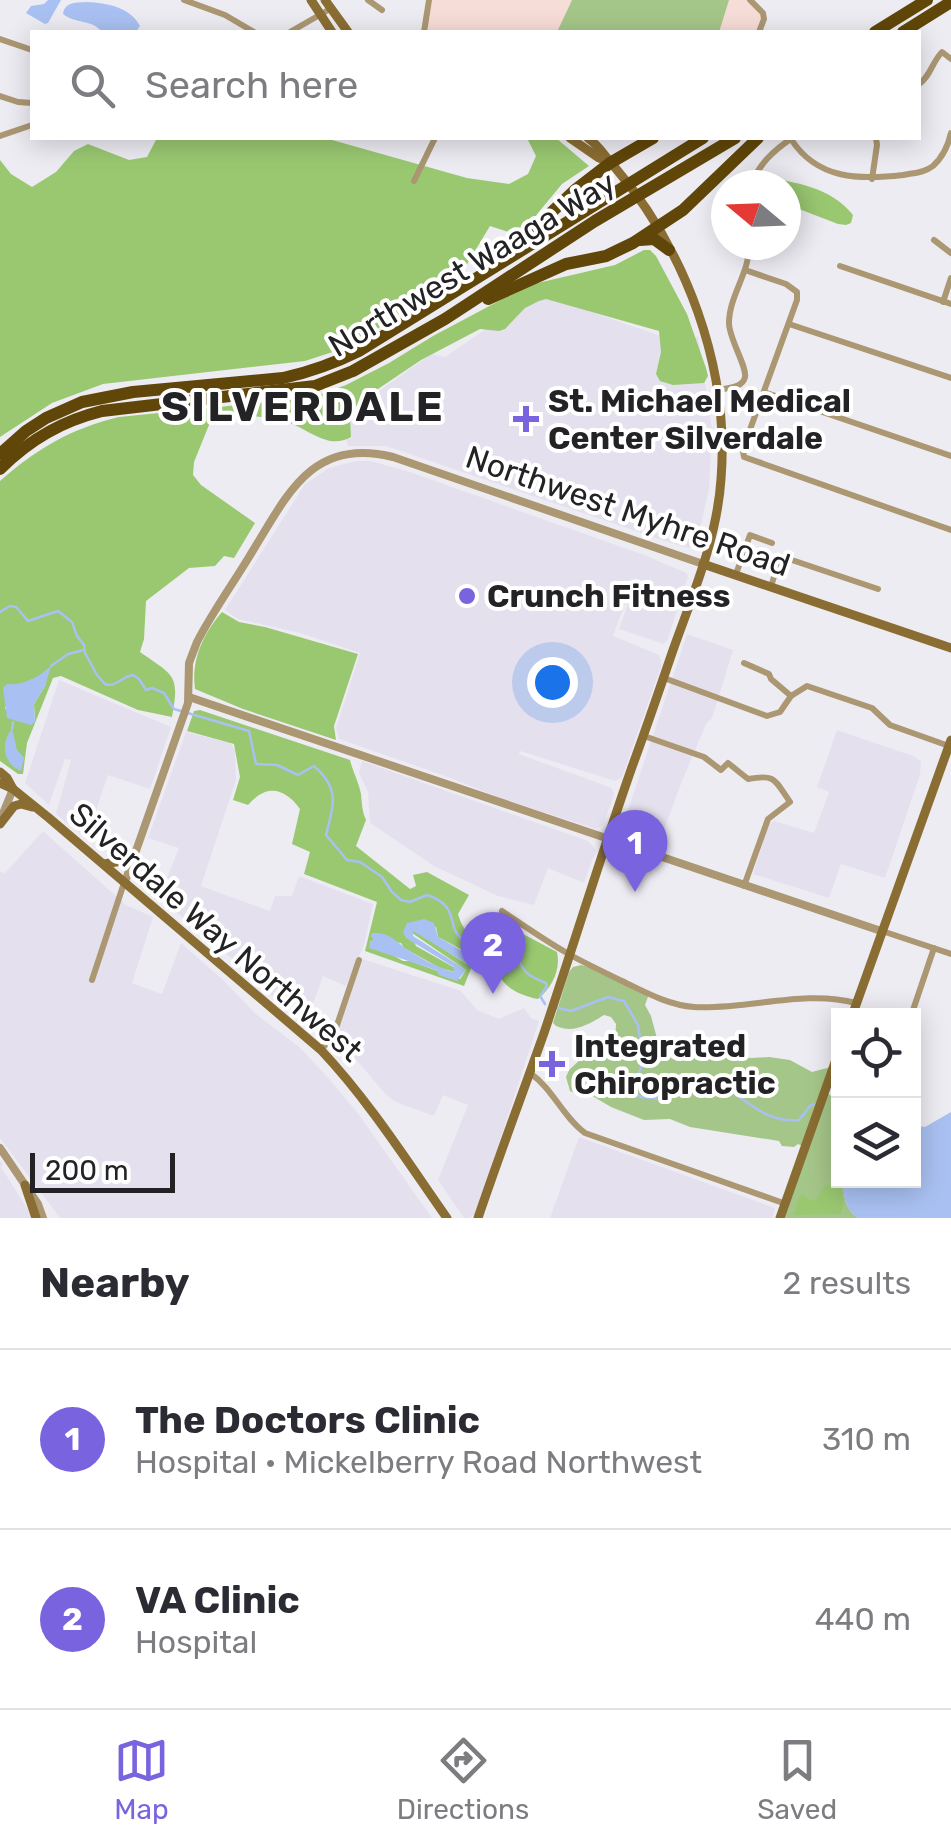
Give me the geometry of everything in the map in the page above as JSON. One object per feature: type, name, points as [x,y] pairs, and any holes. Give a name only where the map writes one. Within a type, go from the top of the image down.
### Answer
[{"type":"highway","points":[[878,30],[927,0]]},
{"type":"highway","points":[[905,30],[951,2]]},
{"type":"highway","points":[[444,298],[525,238],[564,199],[610,163],[650,140]]},
{"type":"highway","name":"Northwest Waaga Way","points":[[0,454],[46,418],[82,402],[133,392],[305,374],[360,350],[700,140]]},
{"type":"highway","name":"Northwest Waaga Way","points":[[0,469],[54,427],[102,410],[315,386],[353,371],[445,319],[596,221],[732,140]]},
{"type":"highway","points":[[445,319],[566,264],[606,256],[633,243],[701,194],[756,140]]},
{"type":"highway","points":[[633,243],[652,239],[669,250]]},
{"type":"main road","points":[[311,0],[325,8],[346,30]]},
{"type":"main road","points":[[573,140],[610,163]]},
{"type":"main road","points":[[478,1218],[704,564],[722,475],[718,390],[689,290],[642,202],[602,149],[591,140]]},
{"type":"main road","name":"Northwest Myhre Road","points":[[704,564],[951,648]]},
{"type":"main road","points":[[854,1008],[950,743]]},
{"type":"main road","name":"Silverdale Way Northwest","points":[[0,772],[13,789]]},
{"type":"main road","name":"Silverdale Way Northwest","points":[[0,783],[40,811],[321,1050],[368,1106],[447,1218]]},
{"type":"main road","points":[[0,822],[14,806],[28,805],[40,811]]},
{"type":"main road","points":[[103,864],[134,856]]},
{"type":"main road","points":[[780,1218],[831,1075]]},
{"type":"main road","points":[[25,1185],[40,1218]]},
{"type":"street","points":[[184,0],[224,14],[251,30]]},
{"type":"street","points":[[368,0],[382,10]]},
{"type":"street","points":[[424,30],[429,0]]},
{"type":"street","points":[[750,0],[764,13],[760,30]]},
{"type":"street","points":[[295,30],[325,8]]},
{"type":"street","points":[[0,39],[30,49]]},
{"type":"street","points":[[921,83],[928,78],[942,52],[951,59]]},
{"type":"street","points":[[0,96],[30,103]]},
{"type":"street","points":[[0,136],[30,126]]},
{"type":"street","points":[[793,140],[809,161],[855,178],[872,179],[924,172],[946,150],[951,133]]},
{"type":"street","points":[[414,181],[434,140]]},
{"type":"street","points":[[757,170],[789,140]]},
{"type":"street","points":[[872,179],[876,140]]},
{"type":"street","points":[[934,240],[951,253]]},
{"type":"street","points":[[718,390],[739,385],[745,378],[729,322],[748,260]]},
{"type":"street","points":[[840,266],[947,303],[951,278]]},
{"type":"street","points":[[745,270],[786,284],[797,292],[797,300],[743,450],[744,457],[951,530]]},
{"type":"street","points":[[789,324],[951,378]]},
{"type":"street","points":[[764,392],[951,456]]},
{"type":"street","name":"Northwest Myhre Road","points":[[92,980],[186,708],[196,642],[290,490],[313,468],[343,454],[373,453],[397,458],[704,564]]},
{"type":"street","points":[[736,574],[750,535],[772,543]]},
{"type":"street","points":[[771,586],[780,556],[878,589]]},
{"type":"street","points":[[744,663],[769,674],[792,696]]},
{"type":"street","points":[[664,678],[763,715],[780,712],[792,696],[807,686],[872,708],[890,725],[950,743]]},
{"type":"street","points":[[189,697],[951,954]]},
{"type":"street","points":[[644,736],[704,756],[721,770],[728,763],[748,780],[767,776],[774,779],[790,802],[766,822],[744,886]]},
{"type":"street","points":[[0,822],[13,789]]},
{"type":"street","points":[[502,911],[569,954],[654,996],[680,1004],[720,1006],[817,998],[856,1002]]},
{"type":"street","points":[[914,1008],[934,948]]},
{"type":"street","points":[[321,1050],[334,1034],[359,960]]},
{"type":"street","points":[[530,1073],[586,1133],[786,1204]]},
{"type":"street","points":[[0,1148],[25,1185]]},
{"type":"shaded area","points":[[429,0],[750,0],[763,13],[759,30],[424,30]]},
{"type":"shaded area","name":"St. Michael Medical Center Silverdale","points":[[531,298],[554,299],[678,342],[698,336],[712,429],[709,489],[697,541],[689,548],[386,446],[348,446],[339,410],[375,394],[431,354],[445,357]]},
{"type":"shaded area","points":[[356,461],[404,470],[686,573],[664,644],[619,629],[633,582],[613,636],[659,655],[662,664],[622,777],[615,781],[520,751],[519,754],[612,788],[614,795],[603,825],[596,829],[503,799],[339,739],[336,728],[360,653],[300,633],[238,619],[225,610],[305,484],[329,468]]},
{"type":"shaded area","points":[[687,634],[733,650],[712,718],[706,724],[659,843],[621,831]]},
{"type":"shaded area","points":[[59,680],[171,727],[150,789],[108,775],[90,828],[83,836],[56,814],[71,760],[65,759],[49,805],[25,783]]},
{"type":"shaded area","points":[[837,730],[921,761],[920,775],[885,878],[841,864],[829,898],[753,874],[769,824],[774,821],[814,833],[829,792],[817,787]]},
{"type":"shaded area","points":[[186,732],[230,743],[235,749],[236,780],[201,886],[270,911],[275,896],[292,896],[299,876],[373,904],[364,945],[346,986],[323,976],[306,1023],[221,950],[224,941],[202,934],[159,898],[179,848],[148,838]]},
{"type":"shaded area","points":[[362,761],[588,841],[596,850],[584,883],[548,868],[534,905],[498,896],[434,866],[370,823],[368,792],[359,773]]},
{"type":"shaded area","points":[[43,831],[126,905],[153,917],[132,983],[162,994],[181,943],[324,1073],[357,1112],[432,1218],[60,1218],[0,1138],[0,872],[5,873]]},
{"type":"shaded area","points":[[363,959],[461,991],[477,1010],[499,1019],[524,1008],[539,1021],[476,1213],[470,1218],[464,1218],[438,1180],[468,1105],[443,1095],[434,1116],[396,1102],[353,1056],[332,1048]]},
{"type":"shaded area","points":[[579,1137],[775,1208],[772,1218],[550,1218]]},
{"type":"shaded area","points":[[0,1160],[1,1167],[33,1218],[0,1218]]},
{"type":"green space","points":[[572,0],[729,0],[720,30],[558,30]]},
{"type":"green space","points":[[156,140],[332,140],[467,178],[509,184],[528,174],[536,156],[528,140],[558,140],[589,166],[562,184],[515,234],[490,226],[461,274],[351,346],[305,361],[103,384],[52,403],[0,437],[0,160],[11,174],[32,187],[88,144],[129,160],[147,157]]},
{"type":"green space","points":[[801,185],[834,198],[853,215],[851,223],[838,224],[801,210]]},
{"type":"green space","points":[[644,250],[656,256],[687,314],[708,376],[704,383],[673,385],[660,381],[656,374],[661,352],[659,331],[546,299],[525,308],[505,329],[480,329],[421,360],[375,391],[354,408],[351,437],[342,441],[325,440],[266,417],[211,420],[194,462],[193,475],[201,485],[255,523],[234,558],[224,556],[215,566],[189,568],[146,601],[140,652],[172,677],[172,717],[138,710],[61,676],[53,678],[27,743],[23,774],[0,761],[0,481],[14,469],[70,434],[119,417],[310,398],[389,363],[529,285],[615,265]],"holes":[[[49,668],[45,686],[34,704],[35,720],[5,709],[12,684],[17,686]]]},
{"type":"green space","points":[[222,612],[239,622],[358,654],[334,726],[336,740],[195,689],[200,648]]},
{"type":"green space","points":[[194,711],[350,760],[366,820],[356,846],[410,889],[416,886],[413,875],[427,872],[469,895],[458,914],[470,934],[490,939],[507,936],[510,927],[557,952],[556,972],[547,989],[538,999],[516,992],[504,983],[495,962],[478,951],[464,986],[365,951],[377,902],[304,874],[310,852],[292,844],[300,809],[288,796],[268,791],[248,805],[233,800],[240,777],[234,744],[187,731]],"holes":[[[407,924],[436,927],[438,937],[468,953],[468,965],[414,930],[412,933],[466,970],[460,979],[403,961],[370,942],[401,943],[440,968],[455,972],[455,968],[416,946]]]},
{"type":"green space","points":[[573,967],[600,970],[649,994],[645,1005],[661,1053],[677,1061],[703,1053],[790,1060],[812,1072],[831,1069],[825,1092],[831,1096],[831,1188],[844,1188],[850,1210],[858,1218],[780,1218],[805,1147],[690,1127],[670,1119],[644,1120],[589,1094],[586,1098],[570,1091],[566,1077],[569,1070],[596,1045],[615,1043],[616,1024],[604,1015],[575,1028],[553,1023]]},
{"type":"green space","points":[[824,1186],[841,1188],[841,1214],[794,1215],[799,1197],[816,1200]]},
{"type":"water","points":[[61,0],[48,23],[26,13],[31,6]]},
{"type":"water","points":[[76,3],[124,10],[140,26],[137,30],[99,30],[63,14]]},
{"type":"water","points":[[51,666],[34,704],[35,722],[31,725],[7,718],[3,688],[30,680]]},
{"type":"water","points":[[12,729],[17,750],[24,758],[21,771],[5,753]]},
{"type":"water","points":[[424,919],[434,923],[438,937],[471,956],[469,965],[413,931],[413,936],[466,970],[457,981],[369,948],[374,940],[372,933],[383,934],[425,960],[454,972],[454,967],[406,938],[403,932],[407,923]]},
{"type":"water","points":[[951,1112],[951,1218],[858,1218],[850,1210],[844,1188],[921,1188],[921,1126]]},
{"type":"waterway","points":[[0,612],[16,607],[28,621],[58,611],[72,622],[85,653],[105,684],[133,675],[146,690],[164,693],[174,709],[249,731],[256,764],[277,765],[298,775],[314,766],[332,790],[326,835],[347,860],[360,862],[382,877],[401,900],[410,902],[427,895],[438,900],[449,911],[457,934],[467,942],[511,947],[527,973],[546,983],[540,996],[545,1004]]},
{"type":"waterway","points":[[51,666],[68,654],[84,650]]},
{"type":"waterway","points":[[12,729],[13,722]]},
{"type":"waterway","points":[[558,1008],[571,1011],[608,997],[624,1001],[638,1025],[643,1057],[640,1071],[628,1089],[641,1097],[660,1099],[682,1088],[703,1087],[717,1081],[775,1118],[799,1120],[811,1105],[817,1104]]},
{"type":"place","name":"St. Michael Medical Center Silverdale","points":[[526,419]]},
{"type":"place","name":"Crunch Fitness","points":[[467,596]]},
{"type":"place","name":"The Doctors Clinic","points":[[635,892]]},
{"type":"place","name":"VA Clinic","points":[[493,994]]},
{"type":"place","name":"Integrated Chiropractic","points":[[552,1064]]},
{"type":"district","name":"SILVERDALE","points":[[303,407]]}]
